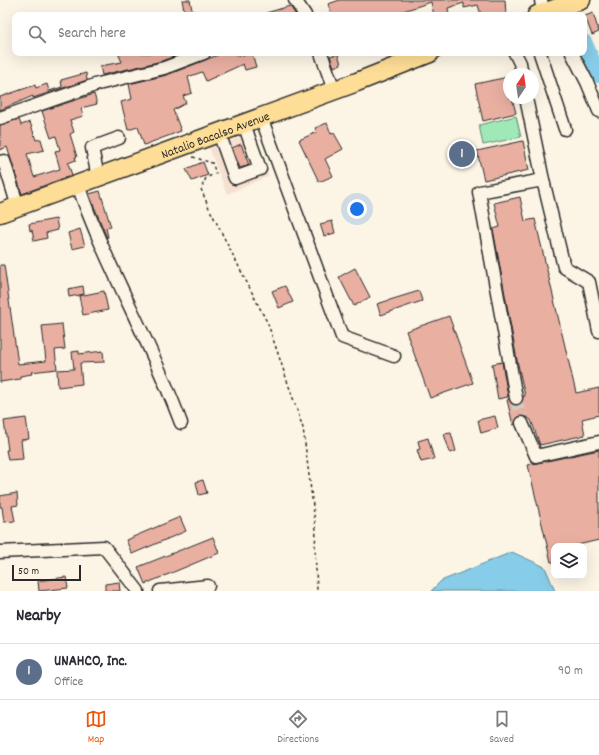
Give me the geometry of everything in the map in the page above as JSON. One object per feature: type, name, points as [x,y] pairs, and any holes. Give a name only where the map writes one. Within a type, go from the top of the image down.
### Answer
[{"type":"highway","points":[[547,10],[581,0]]},
{"type":"highway","name":"Natalio Bacalso Avenue","points":[[0,213],[244,124],[422,56]]},
{"type":"street","points":[[295,0],[303,12]]},
{"type":"street","points":[[0,118],[98,84],[164,68],[196,56]]},
{"type":"street","points":[[322,56],[334,90]]},
{"type":"street","points":[[516,56],[521,68]]},
{"type":"street","points":[[541,56],[565,129]]},
{"type":"street","points":[[574,56],[587,82],[599,111]]},
{"type":"street","points":[[527,104],[543,180],[564,267],[589,282],[599,331]]},
{"type":"street","points":[[261,117],[342,337],[394,356]]},
{"type":"street","points":[[219,133],[235,178],[260,169],[244,124]]},
{"type":"street","points":[[98,177],[92,148],[119,138]]},
{"type":"street","points":[[0,162],[4,161],[18,207]]},
{"type":"street","points":[[516,398],[479,192],[543,180]]},
{"type":"street","points":[[78,185],[91,223],[156,361],[180,423]]},
{"type":"street","points":[[522,422],[536,456],[599,442]]},
{"type":"street","points":[[0,552],[104,547],[138,591]]},
{"type":"street","points":[[160,591],[208,586]]},
{"type":"path","points":[[190,144],[192,156],[212,163],[216,173],[206,178],[202,189],[209,208],[268,324],[303,428],[316,530],[315,547],[317,591]]},
{"type":"shaded area","points":[[253,133],[269,176],[227,194],[209,148]]},
{"type":"green space","points":[[516,116],[521,137],[483,145],[479,125]]},
{"type":"water","points":[[512,552],[545,567],[555,591],[431,591],[441,581]]},
{"type":"building","points":[[182,0],[190,0],[192,12],[184,12]]},
{"type":"building","points":[[340,0],[505,0],[506,12],[480,12],[478,5],[464,8],[464,3],[448,8],[449,12],[433,12],[431,2],[400,12],[331,12],[328,4]]},
{"type":"building","points":[[290,6],[294,12],[269,12]]},
{"type":"building","points":[[593,13],[599,32],[592,35],[587,21],[587,15]]},
{"type":"building","points":[[119,56],[175,56],[162,61],[102,75],[100,66],[122,62]]},
{"type":"building","points":[[215,56],[253,56],[256,67],[245,70],[243,64],[206,81],[202,72],[188,77],[192,93],[183,96],[186,103],[173,110],[181,131],[144,145],[138,127],[128,130],[121,102],[132,99],[129,84],[167,75]]},
{"type":"building","points":[[330,56],[339,56],[341,64],[334,67]]},
{"type":"building","points":[[86,73],[87,80],[33,98],[33,96],[0,110],[0,97],[35,85],[36,88],[47,84],[49,91],[62,87],[61,80]]},
{"type":"building","points":[[503,78],[503,104],[514,104],[516,113],[483,121],[475,84]]},
{"type":"building","points":[[94,94],[97,104],[81,108],[83,116],[70,120],[74,132],[70,134],[77,157],[75,157],[76,160],[68,163],[72,175],[22,194],[7,147],[0,150],[0,125],[19,119],[21,125],[30,122],[36,140],[41,139],[44,150],[27,154],[34,177],[60,169],[55,151],[60,150],[56,136],[51,138],[42,111]]},
{"type":"building","points":[[327,123],[331,134],[334,133],[343,149],[325,159],[333,176],[319,182],[299,140],[317,132],[315,128]]},
{"type":"building","points":[[523,141],[529,170],[484,180],[477,151]]},
{"type":"building","points":[[241,144],[249,165],[240,168],[232,148]]},
{"type":"building","points":[[203,162],[208,175],[192,181],[186,169]]},
{"type":"building","points":[[100,191],[111,227],[106,228],[107,238],[89,194]]},
{"type":"building","points":[[520,197],[525,221],[535,219],[576,393],[599,388],[599,415],[582,419],[585,435],[540,445],[531,420],[527,417],[519,416],[513,425],[507,400],[509,399],[513,405],[518,405],[521,403],[523,396],[525,396],[493,229],[500,227],[494,203]]},
{"type":"building","points":[[56,219],[58,230],[46,233],[47,238],[34,241],[29,224]]},
{"type":"building","points":[[332,221],[335,233],[324,236],[320,224]]},
{"type":"building","points":[[80,229],[85,246],[72,249],[68,233]]},
{"type":"building","points":[[0,265],[4,265],[18,364],[46,361],[42,326],[62,324],[65,349],[55,350],[57,369],[31,372],[32,374],[20,376],[20,379],[0,382]]},
{"type":"building","points":[[355,268],[370,297],[354,306],[339,277]]},
{"type":"building","points":[[83,286],[84,294],[69,297],[68,289]]},
{"type":"building","points":[[285,286],[293,302],[279,308],[272,291]]},
{"type":"building","points":[[104,291],[108,310],[83,315],[79,296]]},
{"type":"building","points":[[419,291],[422,301],[381,315],[377,304]]},
{"type":"building","points":[[449,316],[473,383],[430,398],[406,331]]},
{"type":"building","points":[[79,351],[79,354],[103,351],[104,362],[80,363],[82,384],[58,387],[57,370],[74,369],[72,352]]},
{"type":"building","points":[[502,362],[508,397],[498,399],[492,364]]},
{"type":"building","points":[[495,416],[498,428],[481,433],[478,420]]},
{"type":"building","points":[[26,418],[29,439],[21,440],[23,459],[8,460],[4,421]]},
{"type":"building","points":[[451,433],[456,451],[450,453],[444,434]]},
{"type":"building","points":[[428,438],[434,459],[421,462],[417,450],[420,449],[418,441]]},
{"type":"building","points":[[599,450],[599,540],[586,543],[551,543],[551,562],[528,465]]},
{"type":"building","points":[[203,480],[207,493],[199,495],[196,482]]},
{"type":"building","points":[[17,493],[18,505],[12,506],[15,521],[4,522],[2,507],[0,507],[0,496]]},
{"type":"building","points":[[180,517],[186,531],[132,554],[126,540]]},
{"type":"building","points":[[213,537],[219,553],[145,584],[138,567]]},
{"type":"building","points":[[66,577],[68,588],[39,591],[38,581]]},
{"type":"building","points":[[119,582],[120,591],[105,591],[105,584]]},
{"type":"waterway","points":[[587,49],[599,75]]},
{"type":"tunnel","points":[[516,398],[522,423]]},
{"type":"place","name":"UNAHCO, Inc.","points":[[462,154]]}]
